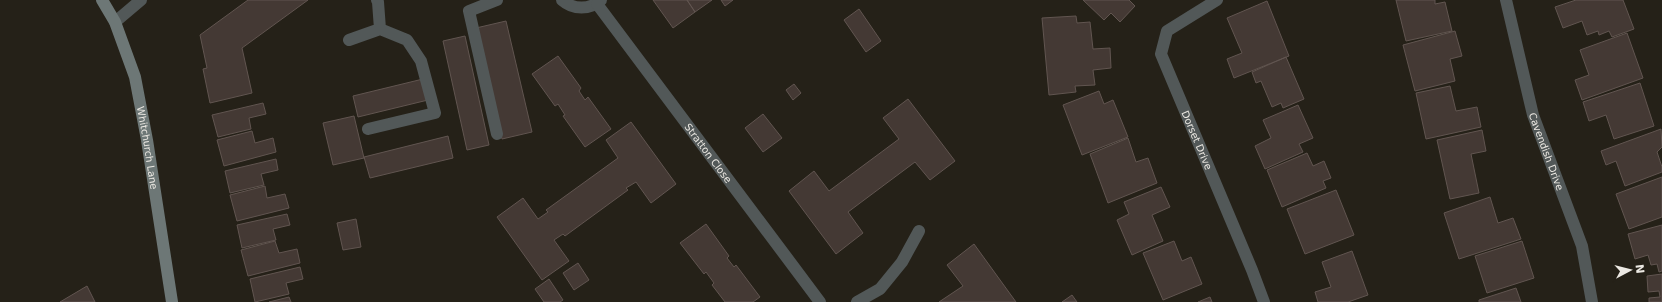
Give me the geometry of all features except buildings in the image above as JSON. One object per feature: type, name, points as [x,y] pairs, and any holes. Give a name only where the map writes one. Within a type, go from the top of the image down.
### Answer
[{"type":"main road","name":"Whitchurch Lane","points":[[102,0],[114,22],[135,77],[147,140],[172,302]]},
{"type":"street","points":[[114,22],[141,0]]},
{"type":"street","points":[[377,0],[380,29]]},
{"type":"street","points":[[497,0],[469,11],[497,134]]},
{"type":"street","points":[[562,0],[571,6],[580,8],[589,7],[599,2]]},
{"type":"street","name":"Dorset Drive","points":[[1217,0],[1167,31],[1161,54],[1264,302]]},
{"type":"street","name":"Cavendish Drive","points":[[1506,0],[1533,115],[1582,246],[1592,302]]},
{"type":"street","name":"Stratton Close","points":[[599,2],[820,302]]},
{"type":"street","points":[[349,40],[380,29],[407,40],[421,60],[435,113],[368,129]]},
{"type":"street","points":[[857,302],[880,289],[902,262],[919,231]]}]
